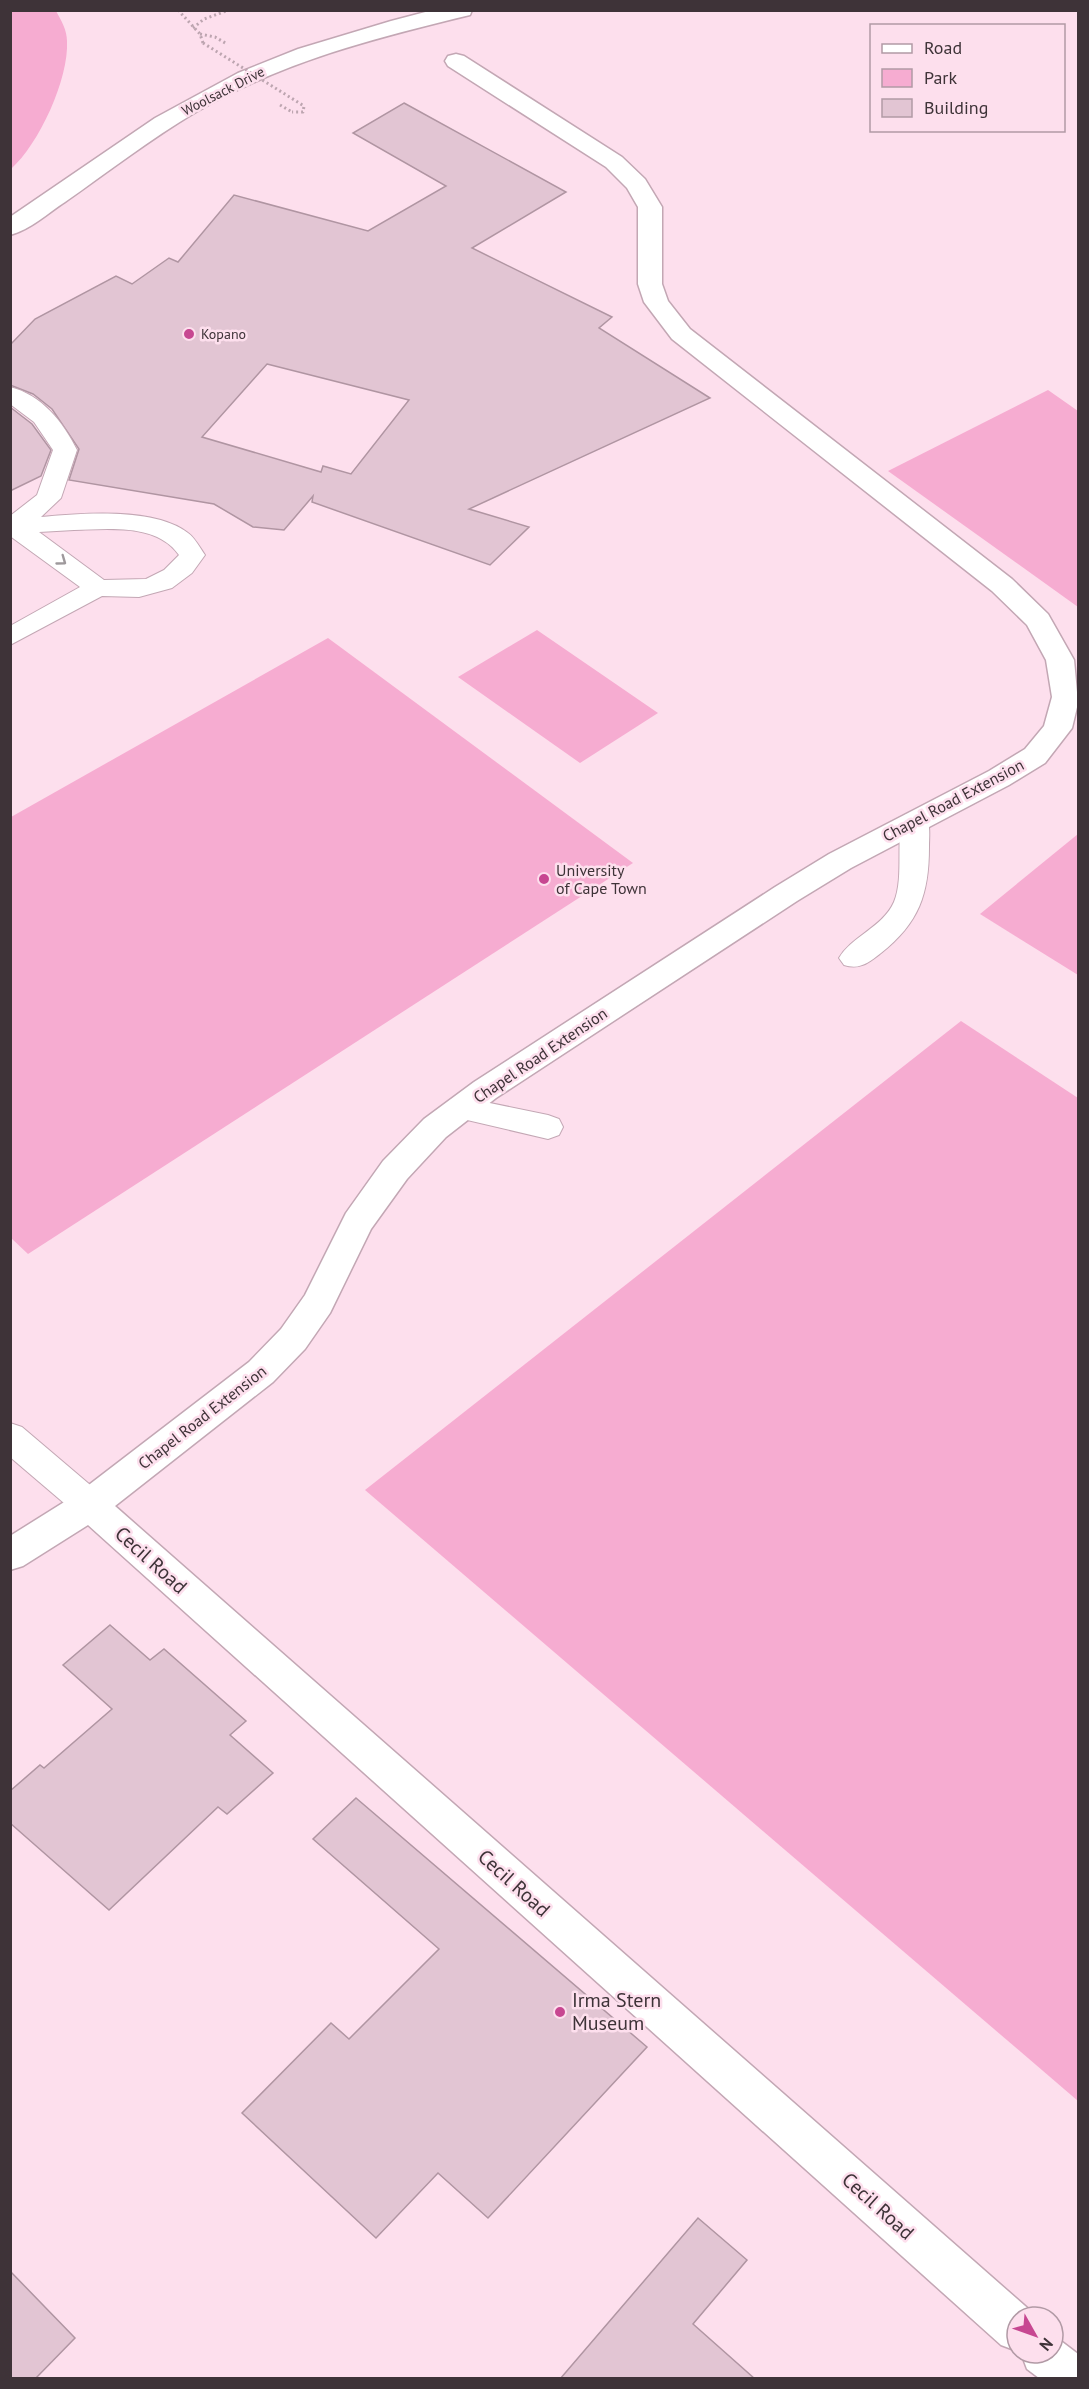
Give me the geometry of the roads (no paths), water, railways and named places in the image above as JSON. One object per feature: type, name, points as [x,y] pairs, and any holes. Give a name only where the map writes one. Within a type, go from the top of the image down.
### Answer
[{"type":"street","name":"Woolsack Drive","points":[[10,228],[145,135],[217,91],[292,56],[379,30],[462,10]]},
{"type":"street","points":[[456,61],[614,162],[637,184],[650,207],[652,227],[650,284],[656,302],[681,334],[1002,585],[1038,620],[1060,660],[1072,697]]},
{"type":"street","name":"Chapel Road Extension","points":[[10,1555],[90,1505],[261,1372],[293,1339],[318,1303],[358,1222],[395,1170],[435,1128],[461,1108],[786,894],[840,861],[999,778],[1035,756],[1058,728],[1072,697]]},
{"type":"street","name":"Cecil Road","points":[[90,1505],[1005,2319]]},
{"type":"street","points":[[1056,2365],[1072,2379]]},
{"type":"lane","points":[[10,394],[26,401],[54,427],[65,450],[48,498],[13,528]]},
{"type":"lane","points":[[97,521],[147,526],[176,536],[192,555],[180,573],[154,587],[126,590],[98,588],[13,528],[97,521]]},
{"type":"lane","points":[[10,637],[98,588]]},
{"type":"lane","points":[[855,958],[887,933],[903,916],[915,887],[915,822]]},
{"type":"lane","points":[[461,1108],[548,1126]]},
{"type":"lane","name":"Cecil Road","points":[[10,1437],[90,1505]]},
{"type":"place","name":"Kopano","points":[[189,334]]},
{"type":"place","name":"University of Cape Town","points":[[544,879]]},
{"type":"place","name":"Irma Stern Museum","points":[[560,2012]]}]
